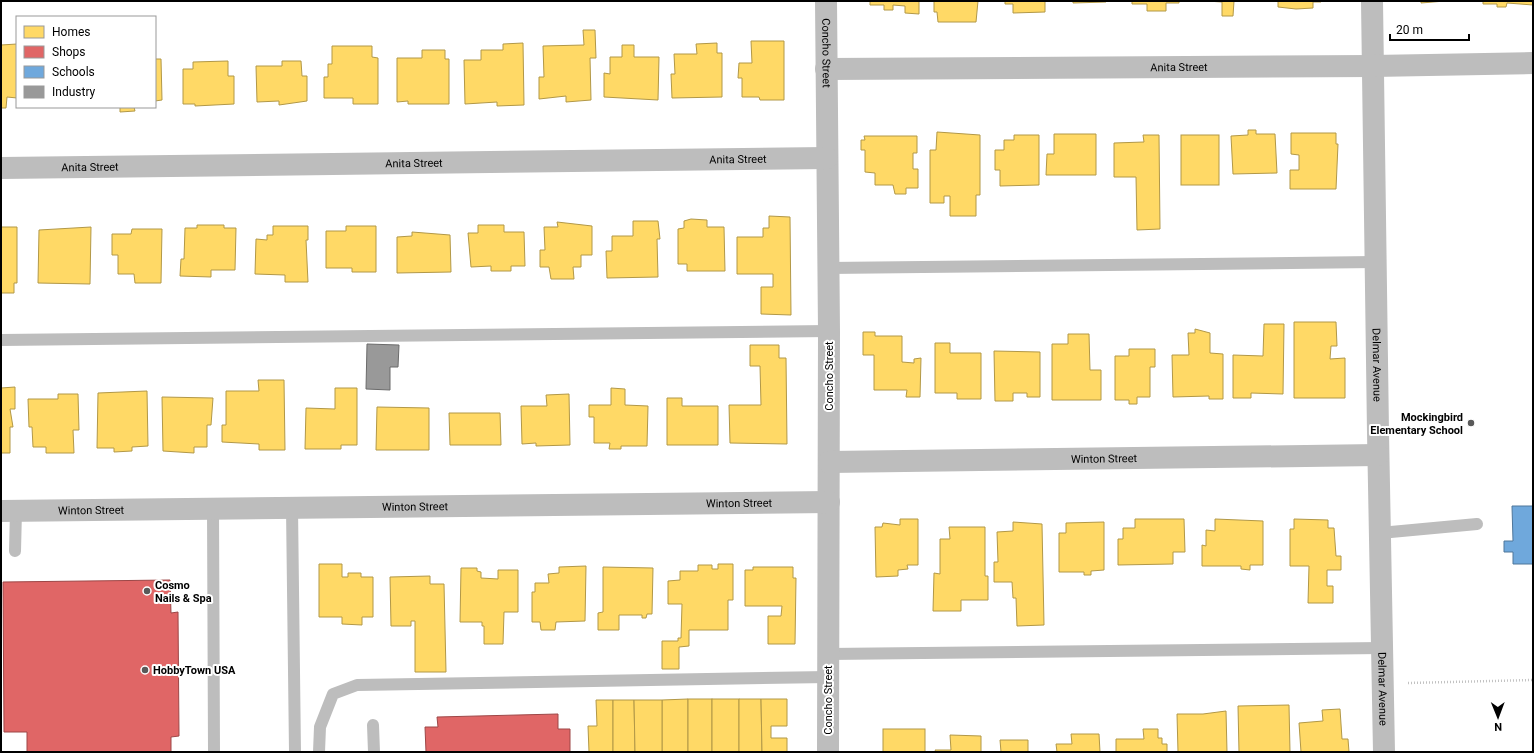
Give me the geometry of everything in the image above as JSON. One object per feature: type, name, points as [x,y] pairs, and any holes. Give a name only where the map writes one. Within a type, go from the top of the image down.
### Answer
[{"type":"street","name":"Concho Street","points":[[826,1],[830,462],[828,752]]},
{"type":"street","name":"Delmar Avenue","points":[[1372,1],[1378,455],[1384,752]]},
{"type":"street","name":"Anita Street","points":[[826,69],[1373,66],[1533,63]]},
{"type":"street","name":"Anita Street","points":[[1,168],[827,158]]},
{"type":"street","name":"Winton Street","points":[[830,462],[1378,455]]},
{"type":"street","name":"Winton Street","points":[[9,511],[829,502]]},
{"type":"lane","points":[[828,268],[1375,262]]},
{"type":"lane","points":[[1,340],[829,331]]},
{"type":"lane","points":[[292,508],[294,752]]},
{"type":"lane","points":[[213,509],[214,752]]},
{"type":"lane","points":[[9,511],[15,551]]},
{"type":"lane","points":[[1380,533],[1477,524]]},
{"type":"lane","points":[[828,654],[1382,648]]},
{"type":"lane","points":[[319,752],[320,727],[333,694],[357,685],[828,677]]},
{"type":"lane","points":[[373,725],[374,752]]},
{"type":"path","points":[[1408,683],[1533,680]]},
{"type":"building: Homes","points":[[870,1],[919,1],[919,14],[905,13],[905,6],[893,5],[893,10],[884,10],[884,5],[870,5]]},
{"type":"building: Homes","points":[[934,1],[978,1],[976,22],[938,22],[937,12],[934,12]]},
{"type":"building: Homes","points":[[1005,1],[1045,1],[1045,12],[1013,13],[1013,4],[1005,4]]},
{"type":"building: Homes","points":[[1073,1],[1106,1],[1106,2],[1073,3]]},
{"type":"building: Homes","points":[[1132,1],[1179,1],[1179,3],[1166,3],[1166,11],[1147,11],[1147,4],[1132,4]]},
{"type":"building: Homes","points":[[1207,1],[1234,1],[1233,16],[1222,16],[1222,2]]},
{"type":"building: Homes","points":[[1278,1],[1321,2],[1313,2],[1313,8],[1296,9],[1278,7]]},
{"type":"building: Homes","points":[[1421,1],[1445,1],[1421,3]]},
{"type":"building: Homes","points":[[1483,1],[1533,1],[1533,5],[1507,3],[1506,7],[1497,7],[1497,4],[1483,4]]},
{"type":"building: Homes","points":[[583,30],[595,30],[596,58],[590,58],[591,100],[566,102],[566,96],[539,99],[539,77],[544,77],[543,46],[584,45]]},
{"type":"building: Homes","points":[[751,41],[784,41],[784,100],[760,100],[759,97],[742,97],[742,78],[738,78],[739,63],[752,63]]},
{"type":"building: Homes","points":[[523,43],[524,105],[497,106],[497,102],[465,104],[464,60],[481,60],[481,50],[503,50],[503,44]]},
{"type":"building: Homes","points":[[717,43],[717,53],[722,53],[722,97],[672,98],[671,74],[675,74],[674,54],[697,54],[696,44]]},
{"type":"building: Homes","points":[[16,44],[16,98],[7,97],[6,108],[1,108],[1,45]]},
{"type":"building: Homes","points":[[622,45],[634,45],[634,57],[659,57],[658,100],[604,97],[604,73],[610,74],[610,57],[622,57]]},
{"type":"building: Homes","points":[[332,46],[372,46],[372,57],[378,58],[378,104],[353,104],[353,98],[324,98],[324,77],[328,77],[328,64],[332,64]]},
{"type":"building: Homes","points":[[422,50],[445,50],[445,59],[449,59],[449,104],[408,104],[408,101],[397,102],[397,58],[422,58]]},
{"type":"building: Homes","points":[[156,59],[161,59],[162,100],[156,101]]},
{"type":"building: Homes","points":[[228,61],[228,76],[234,76],[234,104],[195,106],[195,104],[183,104],[183,69],[193,69],[193,62]]},
{"type":"building: Homes","points":[[282,61],[301,61],[302,76],[307,76],[307,101],[279,105],[279,101],[257,102],[256,66],[282,66]]},
{"type":"building: Homes","points":[[120,108],[134,108],[135,111],[120,112]]},
{"type":"building: Homes","points":[[1248,130],[1256,130],[1256,134],[1275,134],[1277,173],[1233,174],[1231,136],[1248,135]]},
{"type":"building: Homes","points":[[937,132],[980,135],[980,195],[976,195],[976,216],[950,216],[950,196],[944,196],[944,203],[930,203],[930,150],[936,150]]},
{"type":"building: Homes","points":[[1291,133],[1336,133],[1336,144],[1338,144],[1336,189],[1290,189],[1290,170],[1299,170],[1299,155],[1291,154]]},
{"type":"building: Homes","points":[[1054,134],[1096,134],[1096,175],[1046,175],[1047,154],[1054,154]]},
{"type":"building: Homes","points":[[1014,135],[1039,135],[1039,185],[1000,186],[1000,170],[995,170],[995,150],[1004,150],[1004,140],[1014,140]]},
{"type":"building: Homes","points":[[1143,135],[1159,135],[1160,229],[1137,230],[1136,177],[1114,177],[1114,143],[1144,142]]},
{"type":"building: Homes","points":[[1181,135],[1219,135],[1219,185],[1181,185]]},
{"type":"building: Homes","points":[[864,136],[917,136],[917,153],[913,153],[913,169],[918,169],[918,188],[906,188],[906,194],[895,194],[893,185],[875,185],[875,173],[865,172],[865,150],[861,150],[861,140],[865,140]]},
{"type":"building: Homes","points":[[769,216],[790,217],[791,315],[761,314],[761,287],[773,287],[773,274],[737,274],[737,237],[763,237],[763,228],[769,228]]},
{"type":"building: Homes","points":[[691,219],[707,220],[707,227],[724,227],[725,271],[687,271],[687,264],[678,264],[678,229],[684,228],[684,221]]},
{"type":"building: Homes","points":[[633,221],[658,221],[660,239],[657,239],[658,277],[607,278],[606,251],[612,251],[612,236],[633,236]]},
{"type":"building: Homes","points":[[557,222],[592,226],[592,255],[581,255],[581,267],[573,267],[574,279],[551,279],[549,267],[540,267],[540,250],[545,250],[544,227],[558,227]]},
{"type":"building: Homes","points":[[197,225],[224,225],[224,228],[236,228],[235,270],[211,270],[211,277],[180,276],[181,259],[184,259],[185,228],[197,228]]},
{"type":"building: Homes","points":[[478,225],[504,225],[504,232],[524,232],[525,266],[511,266],[511,271],[491,271],[491,266],[471,267],[468,233],[478,233]]},
{"type":"building: Homes","points":[[273,226],[308,226],[308,240],[306,240],[308,282],[285,282],[285,275],[255,274],[256,239],[267,240],[267,235],[273,235]]},
{"type":"building: Homes","points":[[346,226],[376,226],[376,272],[352,272],[352,268],[326,268],[326,231],[346,231]]},
{"type":"building: Homes","points":[[1,227],[17,227],[17,283],[14,283],[14,293],[1,293]]},
{"type":"building: Homes","points":[[91,227],[90,284],[38,283],[39,230]]},
{"type":"building: Homes","points":[[132,229],[162,229],[161,283],[135,283],[134,274],[118,274],[118,255],[112,255],[112,234],[131,234]]},
{"type":"building: Homes","points":[[412,232],[450,235],[451,272],[397,273],[397,237],[412,236]]},
{"type":"building: Homes","points":[[1294,322],[1336,322],[1337,346],[1331,346],[1330,359],[1345,358],[1345,398],[1294,398]]},
{"type":"building: Homes","points":[[1264,324],[1284,324],[1283,394],[1251,393],[1251,398],[1233,398],[1233,355],[1263,356]]},
{"type":"building: Homes","points":[[1195,329],[1210,333],[1210,353],[1223,354],[1223,399],[1209,399],[1209,396],[1173,397],[1172,355],[1189,355],[1188,333],[1195,333]]},
{"type":"building: Homes","points":[[863,332],[875,332],[875,336],[902,336],[902,362],[914,363],[914,359],[921,358],[920,397],[906,397],[907,390],[874,390],[874,355],[863,355]]},
{"type":"building: Homes","points":[[1068,334],[1089,334],[1090,370],[1101,370],[1101,400],[1052,400],[1052,344],[1068,344]]},
{"type":"building: Homes","points":[[935,343],[950,343],[950,353],[981,353],[981,399],[957,399],[957,393],[935,393]]},
{"type":"building: Homes","points":[[750,345],[779,345],[779,358],[786,358],[787,444],[730,443],[729,405],[761,405],[760,366],[750,366]]},
{"type":"building: Homes","points":[[1129,349],[1155,349],[1155,367],[1150,367],[1150,397],[1137,397],[1137,404],[1129,404],[1129,400],[1115,400],[1115,356],[1129,356]]},
{"type":"building: Homes","points":[[994,351],[1040,352],[1040,397],[1027,397],[1027,393],[1013,393],[1013,401],[995,401]]},
{"type":"building: Homes","points":[[258,380],[284,380],[285,450],[259,450],[259,444],[222,442],[222,425],[226,425],[226,391],[259,391]]},
{"type":"building: Homes","points":[[15,387],[15,409],[10,409],[13,427],[10,427],[10,453],[1,453],[1,388]]},
{"type":"building: Homes","points":[[335,388],[357,388],[357,445],[341,445],[341,449],[305,449],[306,408],[335,409]]},
{"type":"building: Homes","points":[[611,388],[625,389],[625,405],[648,406],[647,446],[621,446],[621,449],[609,449],[610,443],[594,443],[594,417],[589,417],[589,405],[611,405]]},
{"type":"building: Homes","points":[[147,391],[148,446],[132,447],[132,451],[114,452],[114,448],[97,448],[98,393]]},
{"type":"building: Homes","points":[[58,394],[78,394],[79,430],[73,430],[74,453],[46,453],[46,447],[33,447],[32,427],[29,427],[28,399],[58,399]]},
{"type":"building: Homes","points":[[569,394],[570,445],[536,446],[536,443],[522,444],[521,406],[547,406],[546,395]]},
{"type":"building: Homes","points":[[162,397],[213,398],[211,425],[207,425],[207,447],[194,447],[194,453],[163,451]]},
{"type":"building: Homes","points":[[667,398],[682,398],[682,406],[718,406],[718,445],[667,445]]},
{"type":"building: Homes","points":[[377,407],[429,408],[429,450],[376,450]]},
{"type":"building: Homes","points":[[449,413],[500,413],[501,445],[450,445]]},
{"type":"building: Homes","points":[[900,519],[918,519],[918,565],[907,565],[908,569],[898,570],[898,576],[876,577],[875,527],[882,527],[883,523],[900,525]]},
{"type":"building: Homes","points":[[1135,519],[1184,519],[1185,552],[1173,552],[1173,564],[1118,565],[1118,539],[1123,539],[1123,528],[1135,528]]},
{"type":"building: Homes","points":[[1215,519],[1263,521],[1263,565],[1250,565],[1250,570],[1241,569],[1241,566],[1202,566],[1202,545],[1206,546],[1206,530],[1215,531]]},
{"type":"building: Homes","points":[[1294,519],[1328,520],[1328,528],[1334,528],[1336,556],[1341,556],[1341,570],[1327,570],[1327,586],[1333,586],[1333,603],[1308,603],[1309,566],[1290,566],[1290,529],[1294,529]]},
{"type":"building: Homes","points":[[1013,522],[1042,524],[1044,625],[1017,626],[1016,598],[1013,598],[1012,582],[994,582],[994,562],[998,562],[997,532],[1013,531]]},
{"type":"building: Homes","points":[[1104,522],[1104,570],[1091,571],[1091,575],[1084,575],[1084,572],[1059,572],[1059,533],[1066,533],[1066,523]]},
{"type":"building: Homes","points":[[949,527],[985,527],[985,576],[988,576],[988,600],[961,600],[961,611],[933,611],[934,573],[940,574],[940,539],[950,539]]},
{"type":"building: Homes","points":[[319,564],[342,564],[342,577],[348,577],[348,573],[361,573],[361,577],[373,577],[373,617],[362,617],[362,625],[342,624],[342,617],[319,617]]},
{"type":"building: Homes","points":[[718,564],[733,564],[733,600],[728,600],[728,630],[689,630],[689,646],[679,647],[679,669],[662,669],[662,641],[678,641],[678,638],[681,638],[682,604],[668,604],[668,581],[680,580],[680,571],[698,571],[698,565],[712,565],[712,569],[718,569]]},
{"type":"building: Homes","points":[[586,566],[585,621],[556,622],[555,630],[541,630],[540,622],[532,622],[532,592],[535,592],[535,583],[549,583],[548,574],[559,573],[559,567]]},
{"type":"building: Homes","points":[[603,567],[653,568],[652,614],[647,614],[646,618],[642,618],[642,615],[619,615],[619,630],[598,630],[598,613],[603,612]]},
{"type":"building: Homes","points":[[753,567],[793,567],[793,578],[796,578],[795,644],[768,644],[768,616],[781,616],[782,606],[745,606],[745,570],[753,570]]},
{"type":"building: Homes","points":[[461,568],[477,568],[477,571],[481,572],[481,578],[498,579],[498,570],[518,570],[518,612],[504,612],[503,644],[484,644],[484,626],[482,626],[482,622],[460,622]]},
{"type":"building: Homes","points":[[430,576],[430,584],[444,584],[446,672],[415,672],[415,621],[411,621],[411,626],[391,626],[390,577]]},
{"type":"building: Homes","points":[[688,699],[688,752],[662,752],[662,700]]},
{"type":"building: Homes","points":[[688,699],[712,699],[712,752],[688,752]]},
{"type":"building: Homes","points":[[712,699],[739,699],[739,752],[712,752]]},
{"type":"building: Homes","points":[[739,699],[761,699],[762,752],[739,752]]},
{"type":"building: Homes","points":[[761,699],[787,699],[787,726],[771,726],[771,738],[787,738],[787,752],[762,752]]},
{"type":"building: Homes","points":[[596,700],[613,700],[613,752],[589,752],[588,726],[597,726]]},
{"type":"building: Homes","points":[[613,700],[634,700],[635,752],[613,752]]},
{"type":"building: Homes","points":[[634,700],[662,700],[662,752],[635,752]]},
{"type":"building: Homes","points":[[1289,705],[1290,752],[1239,752],[1238,706]]},
{"type":"building: Homes","points":[[1340,709],[1342,739],[1348,739],[1349,752],[1301,752],[1299,723],[1323,721],[1322,710]]},
{"type":"building: Homes","points":[[1226,711],[1227,752],[1178,752],[1177,714],[1203,714]]},
{"type":"building: Homes","points":[[883,729],[925,729],[925,752],[883,752]]},
{"type":"building: Homes","points":[[1143,729],[1158,729],[1158,738],[1162,738],[1162,744],[1167,744],[1167,752],[1116,752],[1116,739],[1144,739]]},
{"type":"building: Homes","points":[[1071,734],[1099,734],[1100,752],[1057,752],[1056,744],[1072,744]]},
{"type":"building: Homes","points":[[950,735],[981,736],[981,752],[936,752],[935,750],[951,750]]},
{"type":"building: Homes","points":[[1000,740],[1028,740],[1028,752],[1001,752]]},
{"type":"building: Shops","points":[[170,580],[171,613],[178,612],[179,736],[171,737],[171,752],[27,752],[27,732],[4,732],[3,582]]},
{"type":"building: Shops","points":[[558,714],[558,729],[570,729],[570,752],[426,752],[425,727],[438,727],[437,717]]},
{"type":"building: Schools","points":[[1512,506],[1533,506],[1533,564],[1513,564],[1513,552],[1504,552],[1504,541],[1513,541]]},
{"type":"building: Industry","points":[[367,344],[399,345],[398,367],[390,367],[390,390],[366,389]]},
{"type":"place","name":"Mockingbird Elementary School","points":[[1471,423]]},
{"type":"place","name":"Cosmo Nails & Spa","points":[[147,591]]},
{"type":"place","name":"HobbyTown USA","points":[[145,670]]}]
